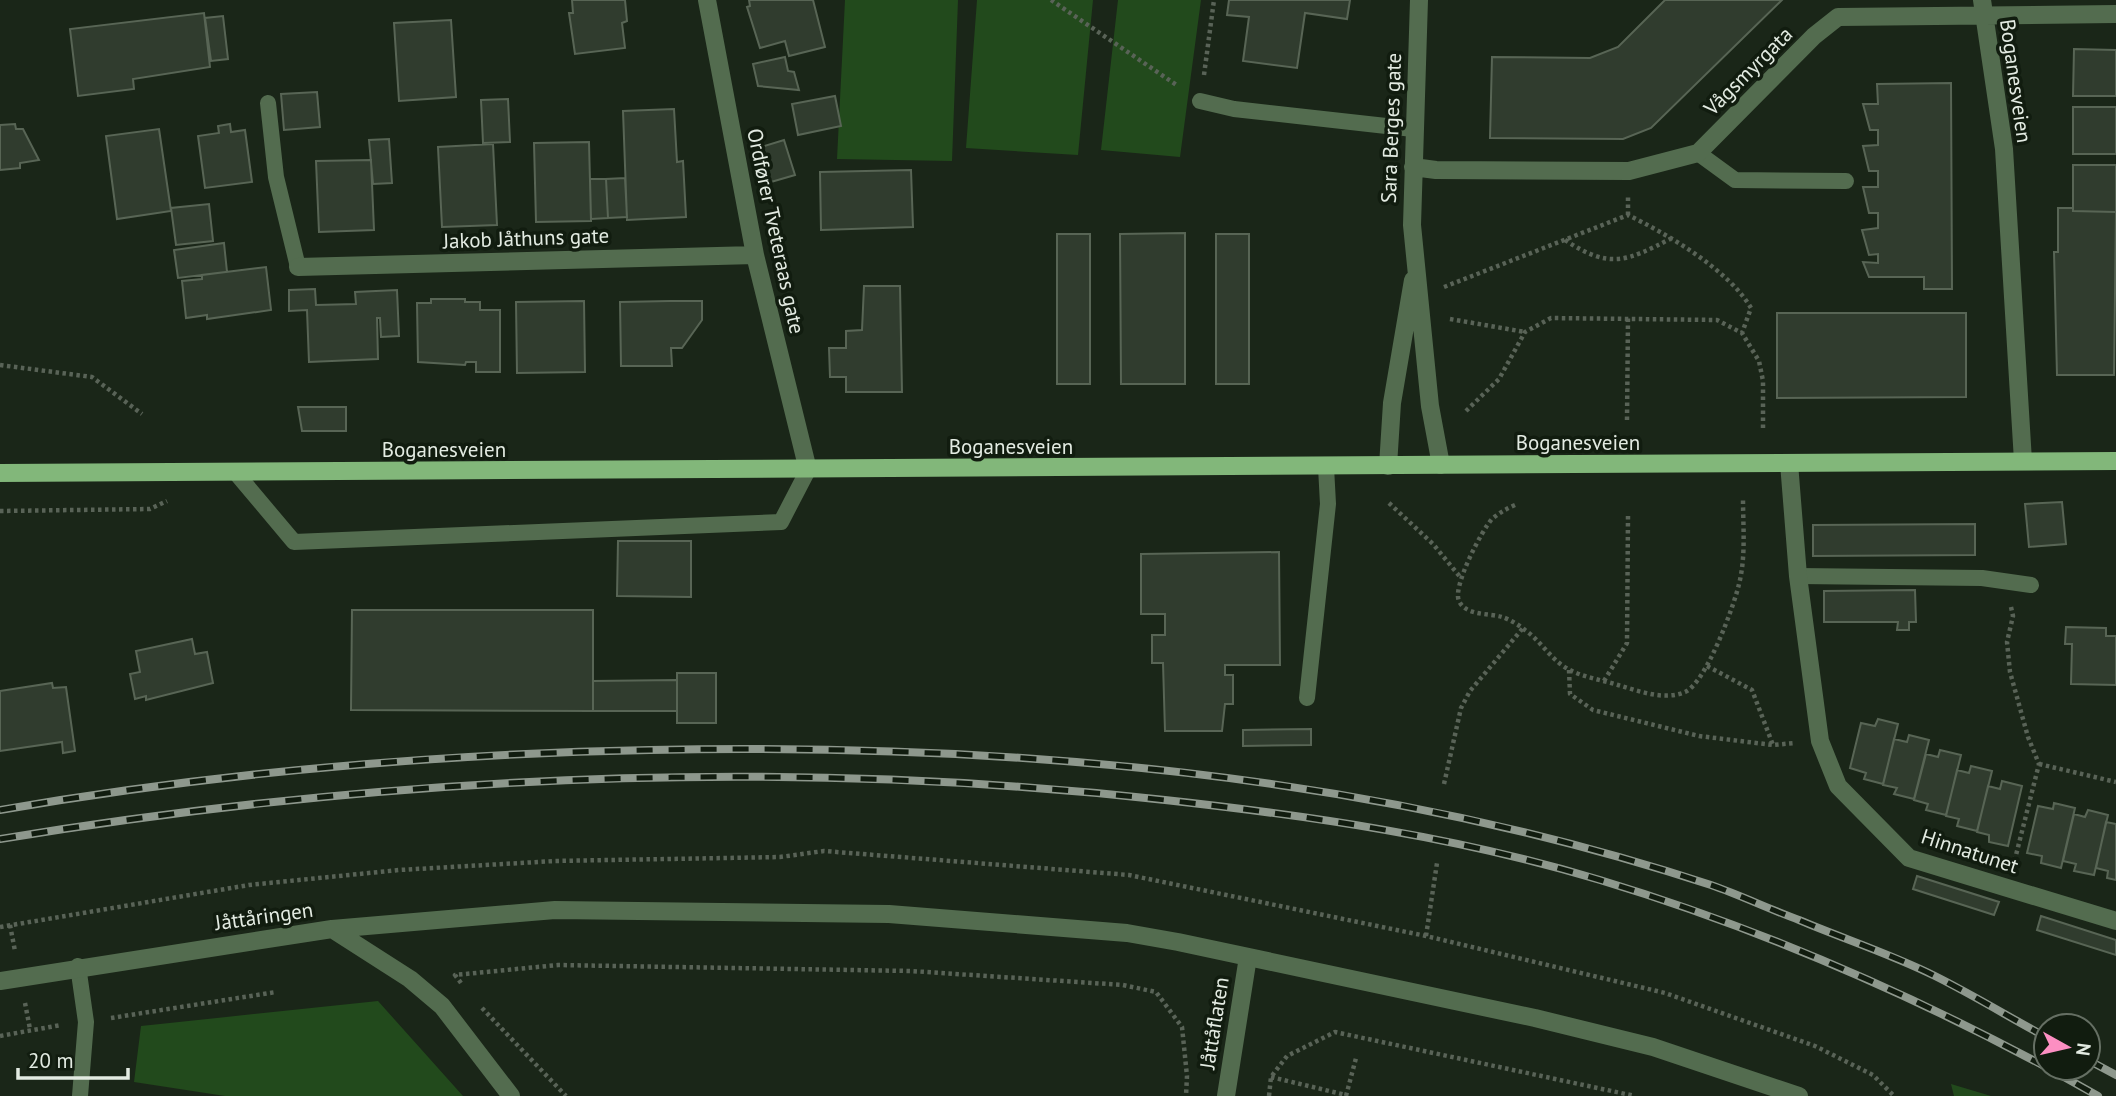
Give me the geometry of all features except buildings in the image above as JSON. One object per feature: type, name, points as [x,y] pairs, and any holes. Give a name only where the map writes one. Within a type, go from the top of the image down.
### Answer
[{"type":"main road","name":"Boganesveien","points":[[0,472],[236,473],[2116,461]]},
{"type":"street","name":"Ordfører Tveteraas gate","points":[[707,0],[755,255],[808,470]]},
{"type":"street","name":"Sara Berges gate","points":[[1419,0],[1412,225],[1430,406],[1441,466]]},
{"type":"street","name":"Vågsmyrgata","points":[[1699,153],[1814,36],[1838,17],[1983,8],[2116,14]]},
{"type":"street","name":"Boganesveien","points":[[1983,8],[2004,149],[2023,461]]},
{"type":"street","points":[[1413,167],[1436,170],[1629,171],[1699,153]]},
{"type":"street","name":"Jakob Jåthuns gate","points":[[298,267],[755,255]]},
{"type":"street","name":"Sara Berges gate","points":[[1388,467],[1392,403],[1417,256]]},
{"type":"street","name":"Hinnatunet","points":[[1789,463],[1798,576],[1821,741],[1838,786],[1909,858],[2116,921]]},
{"type":"street","points":[[332,929],[555,910],[889,914],[1127,933],[1535,1018],[1653,1046],[1799,1096]]},
{"type":"street","name":"Jåttåringen","points":[[0,981],[332,929],[410,979],[442,1006],[511,1096]]},
{"type":"street","name":"Jåttåflaten","points":[[1226,1096],[1248,957]]},
{"type":"lane","points":[[1200,101],[1234,109],[1413,129]]},
{"type":"lane","points":[[268,103],[276,177],[298,267]]},
{"type":"lane","points":[[1699,153],[1735,180],[1846,181]]},
{"type":"lane","points":[[1307,698],[1328,504],[1326,467]]},
{"type":"lane","points":[[236,473],[294,542],[781,522],[808,470]]},
{"type":"lane","points":[[1798,576],[1982,578],[2031,586]]},
{"type":"lane","points":[[78,967],[86,1022],[79,1096]]},
{"type":"path","points":[[1051,0],[1200,101],[1214,0]]},
{"type":"path","points":[[1443,287],[1628,215],[1673,237],[1742,293],[1751,308],[1742,333]]},
{"type":"path","points":[[1564,239],[1591,257],[1633,258],[1673,237]]},
{"type":"path","points":[[1446,318],[1525,332]]},
{"type":"path","points":[[1466,411],[1499,379],[1525,332],[1551,318],[1717,320],[1742,333],[1759,361],[1763,381],[1763,430]]},
{"type":"path","points":[[1627,420],[1628,318]]},
{"type":"path","points":[[0,365],[92,377],[142,414]]},
{"type":"path","points":[[1515,505],[1490,522],[1461,578],[1457,597],[1460,604],[1467,609],[1502,617],[1524,628],[1550,657],[1569,670],[1668,696],[1688,691],[1707,666],[1739,584],[1742,499]]},
{"type":"path","points":[[1389,503],[1433,544],[1461,578]]},
{"type":"path","points":[[0,511],[150,509]]},
{"type":"path","points":[[1604,681],[1627,643],[1628,516]]},
{"type":"path","points":[[2007,582],[2013,616],[2007,642],[2011,672],[2028,737],[2039,764],[2008,888]]},
{"type":"path","points":[[1444,784],[1461,708],[1470,691],[1524,628]]},
{"type":"path","points":[[1707,666],[1752,690],[1773,746]]},
{"type":"path","points":[[1569,670],[1570,694],[1593,710],[1699,736],[1773,746],[1821,741]]},
{"type":"path","points":[[2039,764],[2116,782]]},
{"type":"path","points":[[0,927],[249,885],[399,870],[555,861],[780,857],[824,851],[1129,876],[1426,936],[1665,993],[1815,1046],[1873,1075],[1891,1095]]},
{"type":"path","points":[[1426,936],[1437,863]]},
{"type":"path","points":[[10,925],[16,955]]},
{"type":"path","points":[[466,992],[456,975],[558,965],[911,971],[1123,985],[1156,992],[1182,1027],[1188,1076],[1186,1096]]},
{"type":"path","points":[[0,1037],[30,1029],[276,992]]},
{"type":"path","points":[[24,995],[30,1029]]},
{"type":"path","points":[[475,1001],[566,1096]]},
{"type":"path","points":[[1269,1096],[1271,1077],[1287,1056],[1335,1032],[1635,1096]]},
{"type":"path","points":[[1271,1077],[1346,1095],[1356,1058]]},
{"type":"green space","points":[[845,0],[958,0],[952,161],[837,159]]},
{"type":"green space","points":[[977,0],[1093,0],[1078,155],[966,148]]},
{"type":"green space","points":[[1118,0],[1201,0],[1180,157],[1101,150]]},
{"type":"green space","points":[[378,1001],[463,1096],[225,1096],[134,1082],[141,1026]]},
{"type":"green space","points":[[1951,1084],[1991,1096],[1954,1096]]},
{"type":"railway","points":[[0,810],[243,776],[405,761],[568,752],[784,749],[918,752],[1053,760],[1186,773],[1320,791],[1452,816],[1582,847],[1711,885],[1918,968],[2032,1029]]},
{"type":"railway","points":[[0,839],[145,817],[290,800],[581,780],[727,777],[873,779],[1019,787],[1165,800],[1330,821],[1439,840],[1600,880],[1715,918],[1828,962],[1938,1012],[2032,1060]]},
{"type":"railway","points":[[2102,1068],[2116,1075]]},
{"type":"railway","points":[[2073,1082],[2098,1096]]}]
